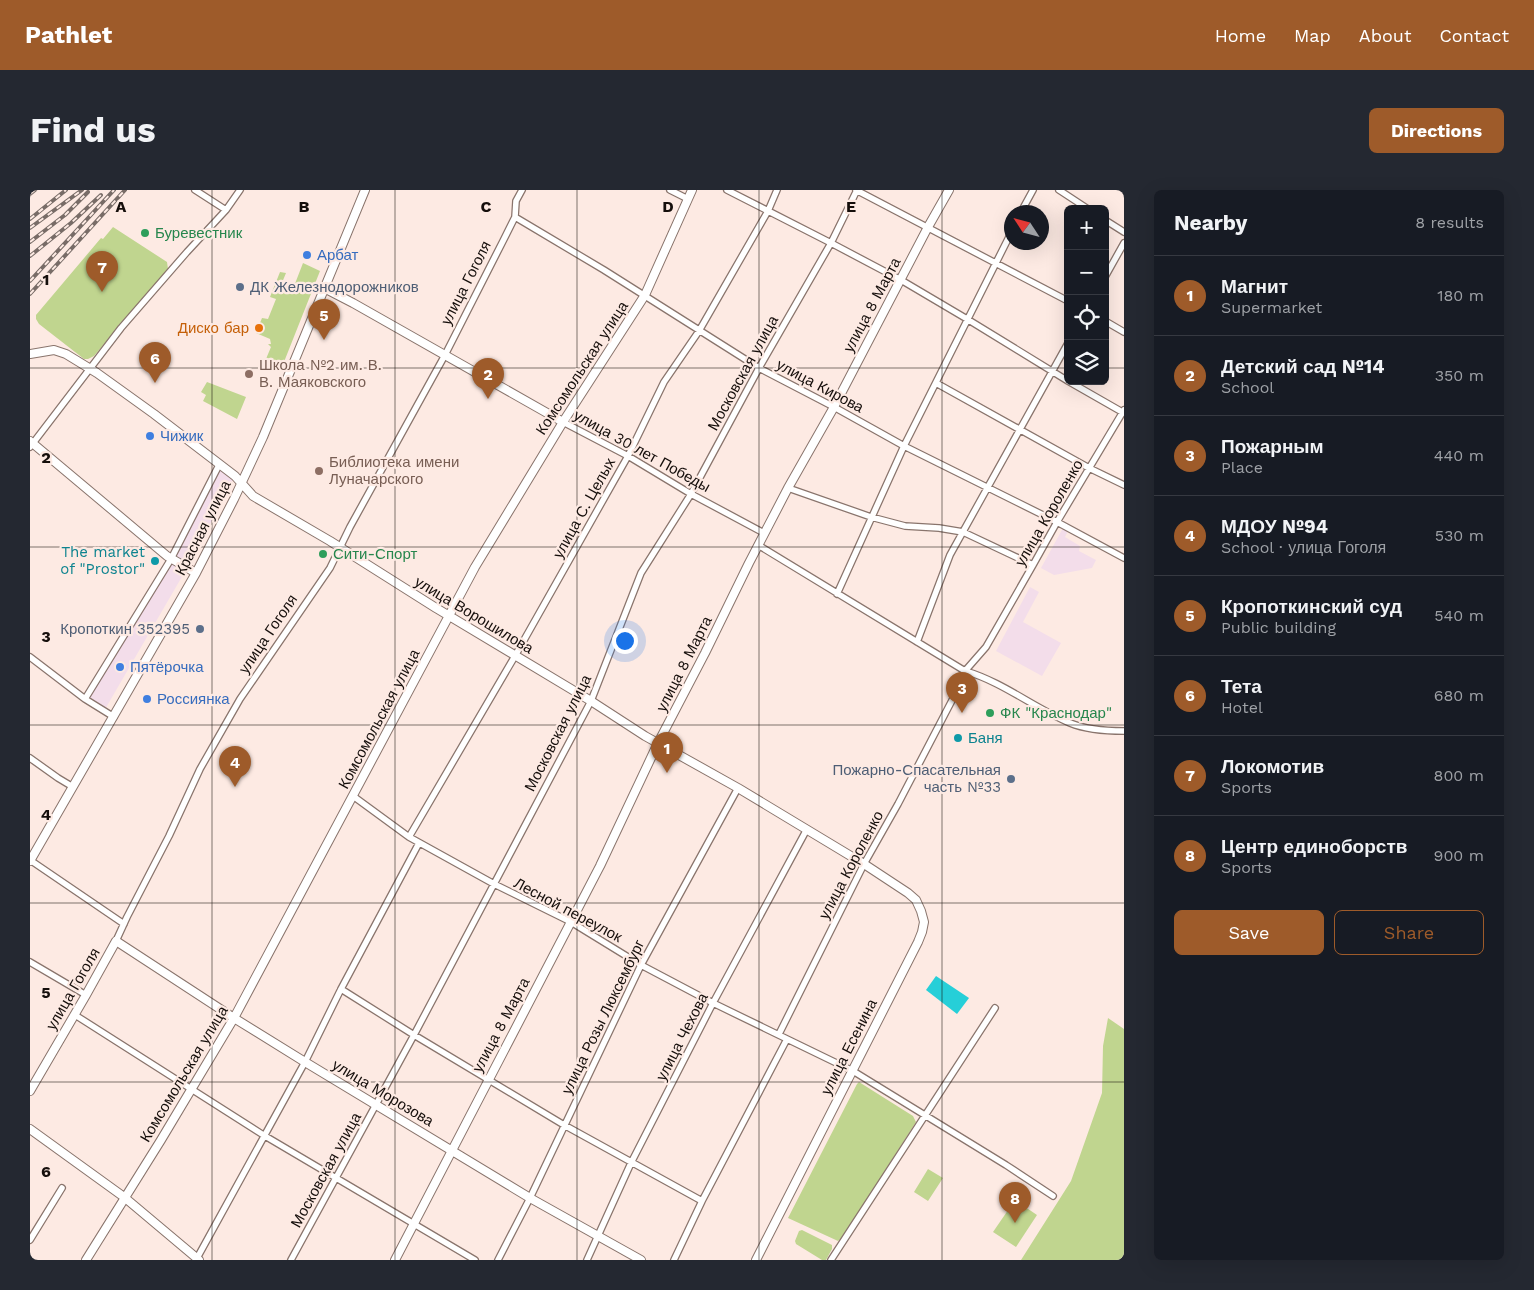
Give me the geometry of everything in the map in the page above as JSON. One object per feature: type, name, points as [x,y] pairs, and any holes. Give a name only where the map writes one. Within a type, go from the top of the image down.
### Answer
[{"type":"main road","name":"Красная улица","points":[[30,860],[196,572],[241,483],[263,437],[365,190]]},
{"type":"main road","name":"Комсомольская улица","points":[[86,1260],[234,1018],[475,567],[563,422],[645,295],[692,190]]},
{"type":"main road","name":"улица 8 Марта","points":[[395,1260],[600,866],[658,743],[764,533],[834,407],[949,190]]},
{"type":"main road","name":"улица 30 лет Победы","points":[[324,288],[563,422]]},
{"type":"main road","name":"улица Ворошилова","points":[[30,354],[54,350],[66,354],[89,368],[118,387],[220,465],[253,496],[658,743],[738,788],[864,864]]},
{"type":"main road","points":[[31,444],[170,558],[196,572]]},
{"type":"main road","name":"улица Есенина","points":[[756,1260],[922,932],[924,922],[916,900],[864,864]]},
{"type":"main road","name":"улица Морозова","points":[[116,941],[305,1062],[530,1198],[641,1260]]},
{"type":"main road","name":"улица Гоголя","points":[[30,1091],[116,941]]},
{"type":"main road","points":[[30,1129],[124,1197],[197,1259]]},
{"type":"street","points":[[196,190],[226,210]]},
{"type":"street","points":[[31,444],[121,328],[226,210],[240,190]]},
{"type":"street","name":"улица Гоголя","points":[[116,941],[204,761],[240,699],[330,568],[445,355],[515,217],[516,201],[522,190]]},
{"type":"street","points":[[670,190],[688,199]]},
{"type":"street","points":[[727,190],[832,242],[901,280],[1064,379]]},
{"type":"street","name":"улица С. Целых","points":[[409,837],[516,656],[628,456],[664,382],[699,331],[768,211],[777,190]]},
{"type":"street","points":[[856,190],[1064,299]]},
{"type":"street","name":"Московская улица","points":[[291,1260],[414,1035],[591,702],[642,573],[690,494],[759,368],[832,242],[856,190]]},
{"type":"street","points":[[1025,205],[1033,190]]},
{"type":"street","points":[[1059,190],[1082,205]]},
{"type":"street","name":"улица Кирова","points":[[515,217],[645,295],[759,368],[904,446],[1057,522],[1124,558]]},
{"type":"street","points":[[1109,223],[1124,232]]},
{"type":"street","points":[[1109,270],[1124,243]]},
{"type":"street","points":[[837,594],[904,446],[1004,246]]},
{"type":"street","points":[[1109,323],[1124,332]]},
{"type":"street","points":[[917,642],[950,555],[1064,350]]},
{"type":"street","points":[[936,383],[1089,468],[1124,485]]},
{"type":"street","points":[[1075,385],[1124,412]]},
{"type":"street","name":"улица Короленко","points":[[779,1034],[864,864],[906,789],[960,685],[965,671],[986,647],[1057,522],[1124,412]]},
{"type":"street","name":"улица 30 лет Победы","points":[[563,422],[628,456],[690,494],[764,533]]},
{"type":"street","name":"Красная улица","points":[[85,699],[170,558],[220,465]]},
{"type":"street","points":[[788,488],[872,517],[905,526],[939,528],[963,532],[1033,565]]},
{"type":"street","points":[[758,545],[965,671],[982,677],[1071,724],[1096,730],[1124,731]]},
{"type":"street","points":[[30,657],[85,699],[114,717]]},
{"type":"street","points":[[30,758],[73,787]]},
{"type":"street","name":"улица Розы Люксембург","points":[[498,1260],[530,1198],[641,965],[738,788]]},
{"type":"street","name":"Лесной переулок","points":[[354,796],[419,843],[494,884],[571,922],[641,965],[712,1003],[779,1034]]},
{"type":"street","name":"улица Чехова","points":[[587,1260],[631,1163],[712,1003],[807,829]]},
{"type":"street","points":[[197,1259],[305,1062],[341,989],[419,843]]},
{"type":"street","points":[[30,860],[124,924]]},
{"type":"street","points":[[30,962],[86,995]]},
{"type":"street","points":[[341,989],[564,1125],[702,1201]]},
{"type":"street","points":[[831,1260],[995,1008]]},
{"type":"street","points":[[74,1016],[264,1136],[475,1260]]},
{"type":"street","points":[[779,1034],[852,1070],[1053,1196]]},
{"type":"street","points":[[674,1260],[702,1201],[787,1039]]},
{"type":"street","points":[[30,1240],[32,1231],[62,1188]]},
{"type":"shaded area","points":[[219,465],[235,476],[187,568],[104,711],[85,699],[171,559]]},
{"type":"shaded area","points":[[1063,528],[1068,531],[1065,537],[1080,546],[1079,551],[1096,560],[1092,568],[1054,575],[1041,568]]},
{"type":"shaded area","points":[[1030,587],[1039,592],[1023,622],[1061,643],[1042,676],[996,651]]},
{"type":"green space","points":[[113,227],[167,262],[168,269],[94,356],[84,359],[39,324],[36,315],[101,238],[103,239]]},
{"type":"green space","points":[[303,263],[320,271],[280,372],[263,366],[271,347],[268,344],[271,344],[270,339],[256,333],[262,318],[268,319],[276,299],[270,297],[280,272],[286,273],[279,290],[291,294]]},
{"type":"green space","points":[[207,382],[246,397],[237,419],[203,401],[206,395],[201,392]]},
{"type":"green space","points":[[1108,1018],[1124,1029],[1124,1260],[1021,1260],[1071,1181],[1102,1093],[1103,1046]]},
{"type":"green space","points":[[859,1082],[913,1116],[916,1122],[843,1237],[838,1241],[788,1218]]},
{"type":"green space","points":[[928,1169],[943,1178],[928,1201],[914,1192]]},
{"type":"green space","points":[[1015,1200],[1037,1215],[1016,1247],[993,1232]]},
{"type":"green space","points":[[802,1230],[832,1245],[826,1260],[822,1260],[796,1244],[795,1241],[799,1231]]},
{"type":"water","points":[[936,976],[969,998],[957,1014],[926,990]]},
{"type":"railway","points":[[30,194],[35,190]]},
{"type":"railway","points":[[30,219],[66,190]]},
{"type":"railway","points":[[30,228],[82,190]]},
{"type":"railway","points":[[30,281],[114,190]]},
{"type":"railway","points":[[30,294],[125,190]]},
{"type":"railway","points":[[30,242],[65,215],[88,192]]},
{"type":"railway","points":[[30,256],[71,223],[101,195]]},
{"type":"place","name":"Буревестник","points":[[145,233]]},
{"type":"place","name":"Арбат","points":[[307,255]]},
{"type":"place","name":"ДК Железнодорожников","points":[[240,287]]},
{"type":"place","name":"Локомотив","points":[[102,292]]},
{"type":"place","name":"Диско бар","points":[[259,328]]},
{"type":"place","name":"Кропоткинский суд","points":[[324,340]]},
{"type":"place","name":"Школа №2 им. В. В. Маяковского","points":[[249,374]]},
{"type":"place","name":"Тета","points":[[155,383]]},
{"type":"place","name":"Детский сад №14","points":[[488,399]]},
{"type":"place","name":"Чижик","points":[[150,436]]},
{"type":"place","name":"Библиотека имени Луначарского","points":[[319,471]]},
{"type":"place","name":"Сити-Спорт","points":[[323,554]]},
{"type":"place","name":"The market of \"Prostor\"","points":[[155,561]]},
{"type":"place","name":"Кропоткин 352395","points":[[200,629]]},
{"type":"place","name":"Пятёрочка","points":[[120,667]]},
{"type":"place","name":"Россиянка","points":[[147,699]]},
{"type":"place","name":"Пожарным","points":[[962,713]]},
{"type":"place","name":"ФК \"Краснодар\"","points":[[990,713]]},
{"type":"place","name":"Баня","points":[[958,738]]},
{"type":"place","name":"Магнит","points":[[667,773]]},
{"type":"place","name":"Пожарно-Спасательная часть №33","points":[[1011,779]]},
{"type":"place","name":"МДОУ №94","points":[[235,787]]},
{"type":"place","name":"Центр единоборств","points":[[1015,1223]]}]
